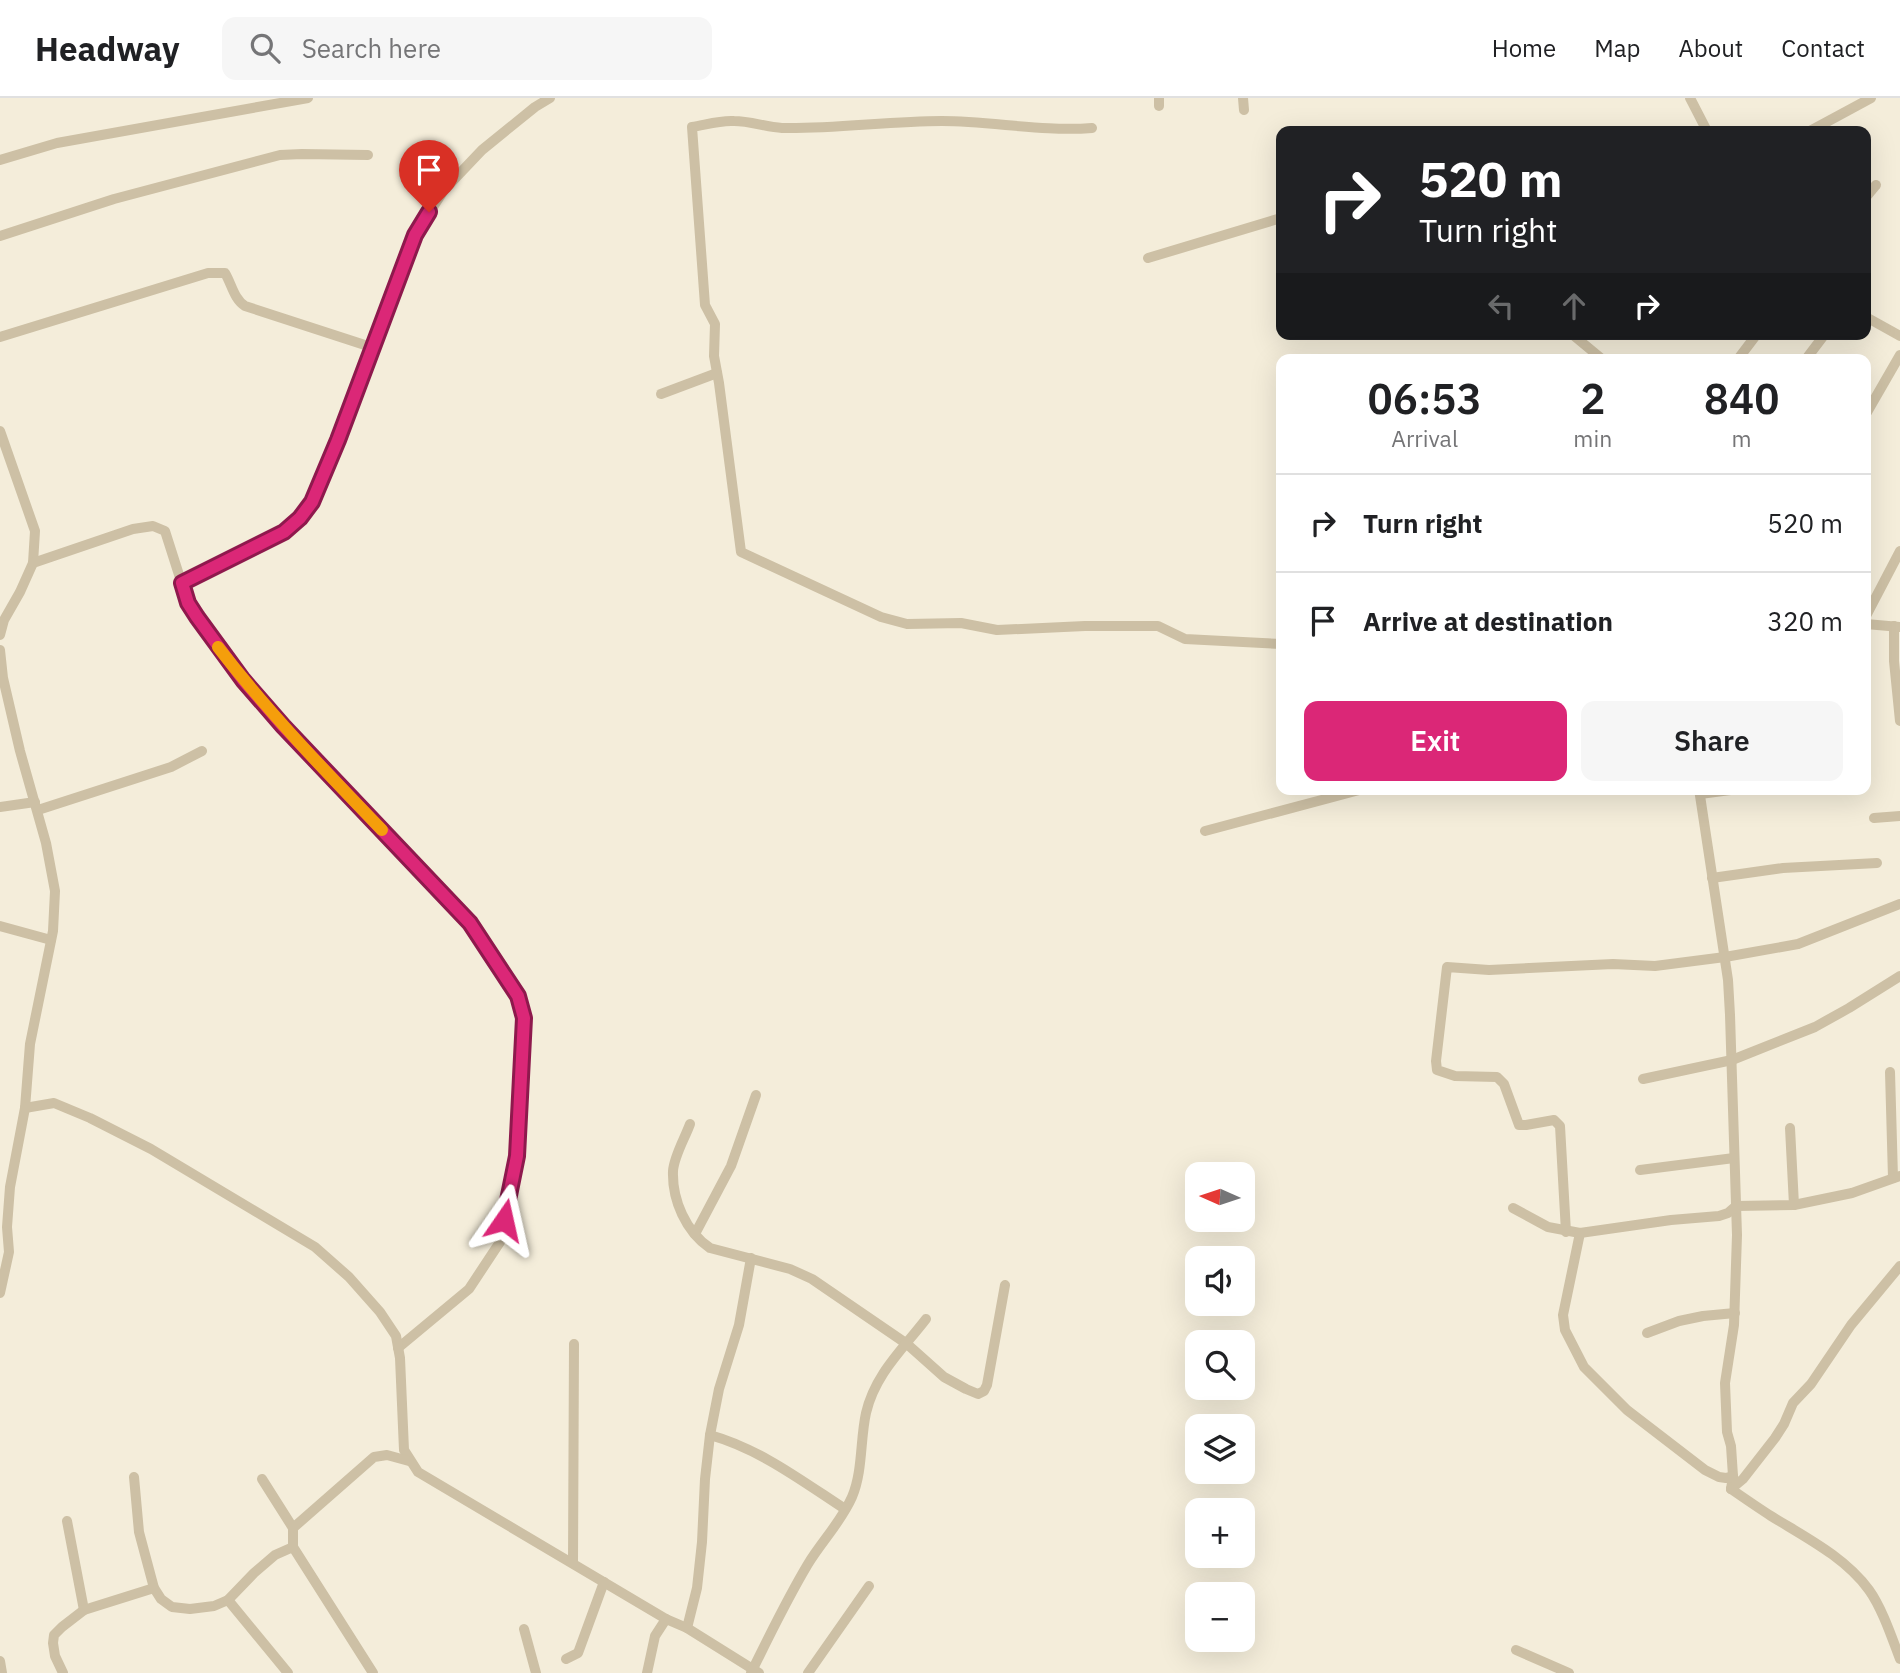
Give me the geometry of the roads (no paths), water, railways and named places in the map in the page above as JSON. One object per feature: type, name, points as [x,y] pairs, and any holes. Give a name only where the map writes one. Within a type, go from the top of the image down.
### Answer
[{"type":"street","points":[[0,160],[57,143],[252,103],[308,98]]},
{"type":"street","points":[[182,583],[284,532],[300,518],[312,502],[338,440],[415,235],[444,190],[482,150],[550,98]]},
{"type":"street","points":[[1689,98],[1704,126]]},
{"type":"street","points":[[1819,126],[1871,98]]},
{"type":"street","points":[[1092,128],[1038,128],[986,122],[944,121],[779,128],[734,121],[692,127],[705,305],[715,324],[714,356],[741,552],[881,617],[907,624],[961,623],[997,630],[1158,626],[1185,639],[1276,644]]},
{"type":"street","points":[[0,236],[114,199],[280,155],[368,155]]},
{"type":"street","points":[[1871,191],[1876,185]]},
{"type":"street","points":[[1148,258],[1276,220]]},
{"type":"street","points":[[0,337],[208,273],[225,273],[237,301],[245,306],[371,347]]},
{"type":"street","points":[[1871,320],[1900,336]]},
{"type":"street","points":[[1579,340],[1596,354]]},
{"type":"street","points":[[1742,354],[1752,340]]},
{"type":"street","points":[[1871,405],[1900,355]]},
{"type":"street","points":[[660,394],[717,373]]},
{"type":"street","points":[[0,431],[35,531],[33,563],[4,620],[0,635]]},
{"type":"street","points":[[33,563],[133,529],[153,526],[165,531],[188,603],[206,632],[283,726],[470,923],[518,996],[524,1018],[517,1156],[500,1242],[469,1289],[398,1348]]},
{"type":"street","points":[[1871,607],[1900,551]]},
{"type":"street","points":[[1871,624],[1897,626],[1894,661],[1900,721]]},
{"type":"street","points":[[0,650],[3,678],[46,843],[55,891],[51,940],[30,1044],[25,1108],[10,1187],[7,1227],[9,1252],[0,1293]]},
{"type":"street","points":[[0,807],[36,806],[171,767],[202,751]]},
{"type":"street","points":[[1205,831],[1340,795]]},
{"type":"street","points":[[1700,795],[1728,980],[1732,1060],[1736,1206],[1735,1313],[1725,1383],[1726,1420],[1733,1476],[1731,1489]]},
{"type":"street","points":[[1874,818],[1900,816]]},
{"type":"street","points":[[1712,878],[1783,868],[1877,863]]},
{"type":"street","points":[[1566,1232],[1560,1126],[1554,1120],[1519,1125],[1504,1084],[1497,1077],[1455,1076],[1437,1070],[1447,967],[1489,970],[1613,964],[1655,966],[1725,957],[1798,944],[1900,904]]},
{"type":"street","points":[[0,926],[51,940]]},
{"type":"street","points":[[1643,1079],[1732,1060],[1815,1027],[1900,976]]},
{"type":"street","points":[[1513,1208],[1548,1227],[1580,1233],[1720,1216],[1736,1206],[1794,1205],[1852,1193],[1897,1177],[1890,1072]]},
{"type":"street","points":[[695,1234],[731,1166],[756,1095]]},
{"type":"street","points":[[25,1108],[54,1103],[90,1118],[151,1149],[315,1247],[349,1277],[380,1312],[396,1336],[402,1438],[409,1461],[418,1472],[666,1619],[687,1628],[754,1672],[810,1561],[840,1521],[852,1496],[866,1414],[877,1381],[926,1319]]},
{"type":"street","points":[[690,1124],[673,1170],[677,1202],[684,1219],[699,1241],[710,1248],[790,1269],[812,1279],[907,1344],[944,1377],[978,1394],[984,1391],[992,1362],[1005,1285]]},
{"type":"street","points":[[1790,1128],[1794,1205]]},
{"type":"street","points":[[1640,1170],[1734,1158]]},
{"type":"street","points":[[1580,1233],[1563,1315],[1565,1330],[1584,1367],[1627,1410],[1704,1469],[1726,1478],[1733,1476]]},
{"type":"street","points":[[687,1628],[697,1588],[710,1435],[719,1389],[738,1325],[751,1258]]},
{"type":"street","points":[[1731,1489],[1743,1479],[1775,1438],[1793,1403],[1811,1384],[1851,1325],[1900,1266]]},
{"type":"street","points":[[1647,1333],[1679,1321],[1735,1313]]},
{"type":"street","points":[[573,1563],[574,1345]]},
{"type":"street","points":[[710,1435],[752,1450],[845,1509]]},
{"type":"street","points":[[293,1528],[374,1457],[387,1455],[409,1461]]},
{"type":"street","points":[[134,1477],[139,1532],[154,1588],[161,1599],[172,1606],[190,1609],[214,1606],[228,1600],[275,1555],[293,1547]]},
{"type":"street","points":[[262,1479],[293,1528],[293,1547],[373,1673]]},
{"type":"street","points":[[1731,1489],[1818,1544],[1848,1567],[1870,1591],[1900,1659]]},
{"type":"street","points":[[67,1521],[84,1610]]},
{"type":"street","points":[[566,1659],[578,1653],[604,1582]]},
{"type":"street","points":[[808,1673],[869,1586]]},
{"type":"street","points":[[63,1673],[55,1656],[54,1635],[62,1627],[84,1610],[154,1588]]},
{"type":"street","points":[[228,1600],[288,1673]]},
{"type":"street","points":[[647,1673],[655,1636],[666,1619]]},
{"type":"street","points":[[524,1629],[536,1673]]},
{"type":"street","points":[[1516,1650],[1571,1670]]},
{"type":"street","points":[[0,1661],[2,1673]]}]
